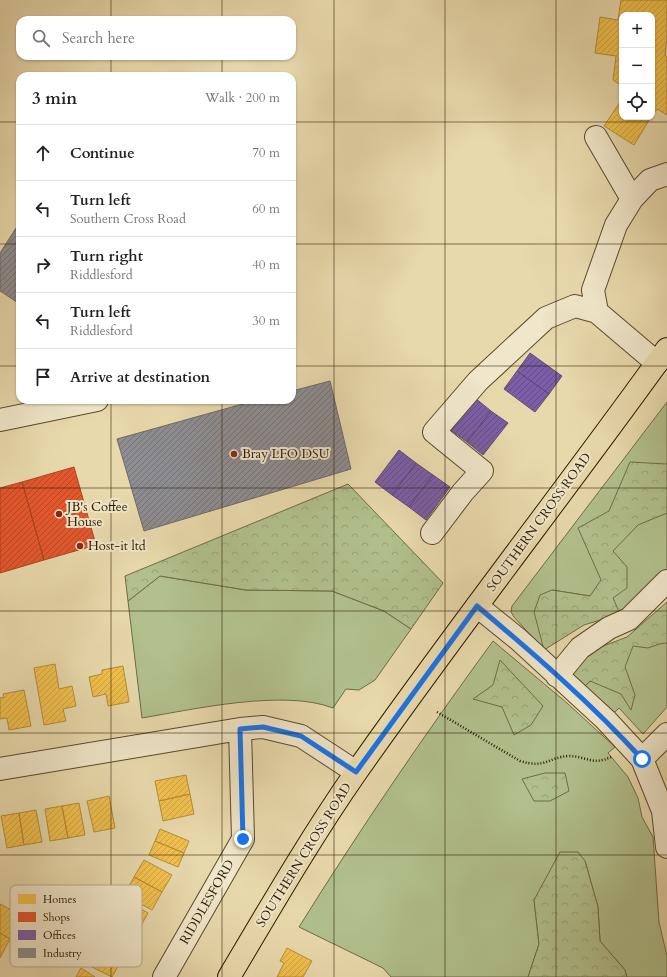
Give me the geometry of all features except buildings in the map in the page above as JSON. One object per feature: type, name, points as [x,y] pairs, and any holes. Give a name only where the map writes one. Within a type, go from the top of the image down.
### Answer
[{"type":"main road","name":"SOUTHERN CROSS ROAD","points":[[229,977],[310,843],[356,772],[662,356]]},
{"type":"street","points":[[596,137],[632,199]]},
{"type":"street","points":[[596,312],[593,290],[616,225],[632,199],[650,180],[667,174]]},
{"type":"street","points":[[432,533],[463,492],[482,471],[434,432],[478,381],[546,318],[576,306],[596,312],[662,356]]},
{"type":"street","points":[[0,420],[78,404]]},
{"type":"street","points":[[557,676],[580,648],[609,628],[629,619],[667,581]]},
{"type":"street","points":[[477,606],[518,639],[606,720],[642,759],[663,811],[667,847]]},
{"type":"street","points":[[0,769],[240,729],[263,727],[301,736],[356,772]]},
{"type":"street","name":"RIDDLESFORD","points":[[164,977],[243,839],[240,729]]},
{"type":"street","points":[[642,759],[667,734]]},
{"type":"path","points":[[437,712],[520,761],[533,765],[566,756],[575,756],[599,762],[616,754],[627,742]]},
{"type":"green space","points":[[667,402],[667,570],[655,584],[620,614],[590,596],[552,590],[544,650],[514,617],[511,612],[512,606]]},
{"type":"green space","points":[[630,462],[667,464],[667,513],[638,525],[613,551],[627,567],[627,588],[613,598],[620,614],[584,625],[544,650],[534,612],[540,595],[552,590],[590,596],[601,580],[578,528],[609,511]]},
{"type":"green space","points":[[348,484],[443,583],[411,629],[384,611],[332,591],[246,590],[160,576],[128,601],[125,576]]},
{"type":"green space","points":[[160,576],[246,590],[332,591],[384,611],[411,629],[375,680],[359,690],[346,689],[333,708],[313,703],[290,700],[265,700],[239,702],[142,718],[128,601]]},
{"type":"green space","points":[[667,602],[667,643],[648,648],[633,646],[625,667],[635,695],[631,710],[621,694],[590,681],[583,688],[568,674],[585,653],[627,637]]},
{"type":"green space","points":[[667,608],[667,707],[643,734],[619,708],[614,713],[631,731],[629,733],[583,688]]},
{"type":"green space","points":[[493,641],[567,703],[615,747],[608,753],[628,777],[638,798],[642,817],[653,837],[659,922],[667,956],[667,977],[627,977],[625,970],[600,941],[598,907],[585,861],[534,899],[539,944],[528,977],[391,977],[383,968],[299,927],[393,782]]},
{"type":"green space","points":[[500,660],[543,706],[531,725],[514,735],[502,707],[473,699],[493,685]]},
{"type":"green space","points":[[545,773],[565,773],[569,791],[550,801],[534,801],[522,779]]},
{"type":"green space","points":[[560,852],[578,852],[585,861],[598,907],[600,941],[625,970],[627,977],[528,977],[539,944],[534,900]]},
{"type":"place","name":"Bray LFO DSU","points":[[234,454]]},
{"type":"place","name":"JB's Coffee House","points":[[59,514]]},
{"type":"place","name":"Host-it ltd","points":[[80,546]]},
{"type":"route","points":[[243,839],[240,729],[263,727],[301,736],[356,772],[477,606],[518,639],[606,720],[642,759]]}]
